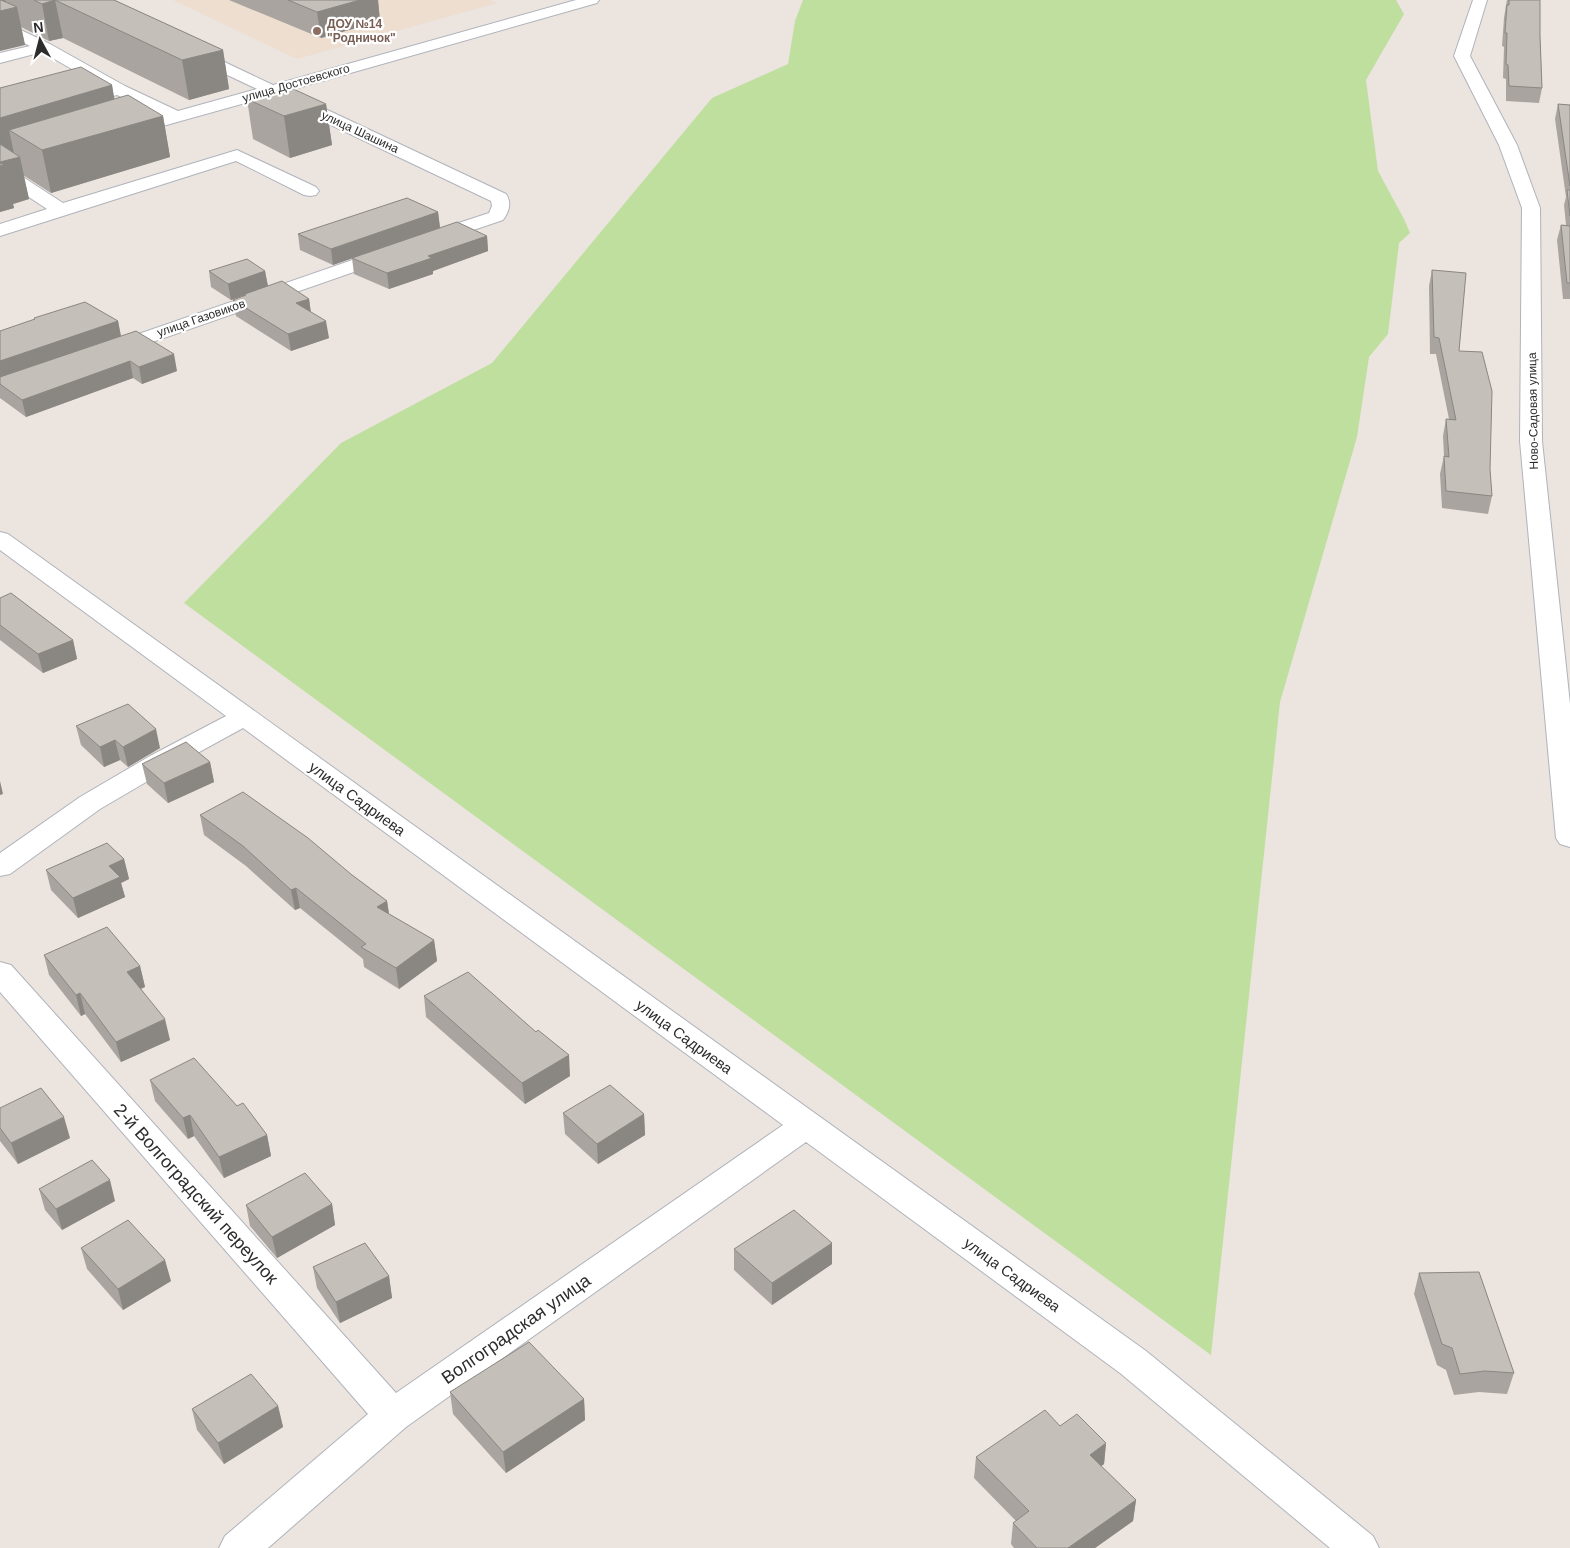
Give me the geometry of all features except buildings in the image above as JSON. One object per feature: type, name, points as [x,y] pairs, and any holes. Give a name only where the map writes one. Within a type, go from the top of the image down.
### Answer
[{"type":"street","name":"улица Достоевского","points":[[110,136],[175,116],[592,0]]},
{"type":"street","name":"Ново-Садовая улица","points":[[1480,0],[1462,56],[1508,145],[1531,208],[1531,441],[1570,838]]},
{"type":"street","points":[[3,19],[44,47],[119,89],[175,116]]},
{"type":"street","points":[[0,58],[44,47]]},
{"type":"street","name":"улица Шашина","points":[[182,47],[500,198]]},
{"type":"street","points":[[64,104],[119,89]]},
{"type":"street","points":[[0,230],[237,155],[310,191]]},
{"type":"street","points":[[0,170],[19,164]]},
{"type":"street","points":[[0,170],[61,210]]},
{"type":"street","name":"улица Газовиков","points":[[94,356],[498,216],[500,198]]},
{"type":"street","name":"улица Садриева","points":[[7,552],[244,717],[805,1126],[1133,1362],[1359,1548]]},
{"type":"street","points":[[0,866],[90,803],[160,762],[244,717]]},
{"type":"street","name":"2-й Волгоградский переулок","points":[[0,972],[393,1416]]},
{"type":"street","name":"Волгоградская улица","points":[[239,1548],[393,1416],[805,1126]]},
{"type":"shaded area","name":"ДОУ №14 \"Родничок\"","points":[[173,0],[490,0],[497,3],[297,59]]},
{"type":"green space","points":[[803,0],[1396,0],[1404,14],[1366,80],[1378,171],[1410,233],[1399,243],[1388,334],[1369,357],[1357,437],[1280,702],[1211,1355],[184,603],[341,443],[492,363],[712,98],[788,64],[795,21]]},
{"type":"place","name":"ДОУ №14 \"Родничок\"","points":[[317,31]]}]
